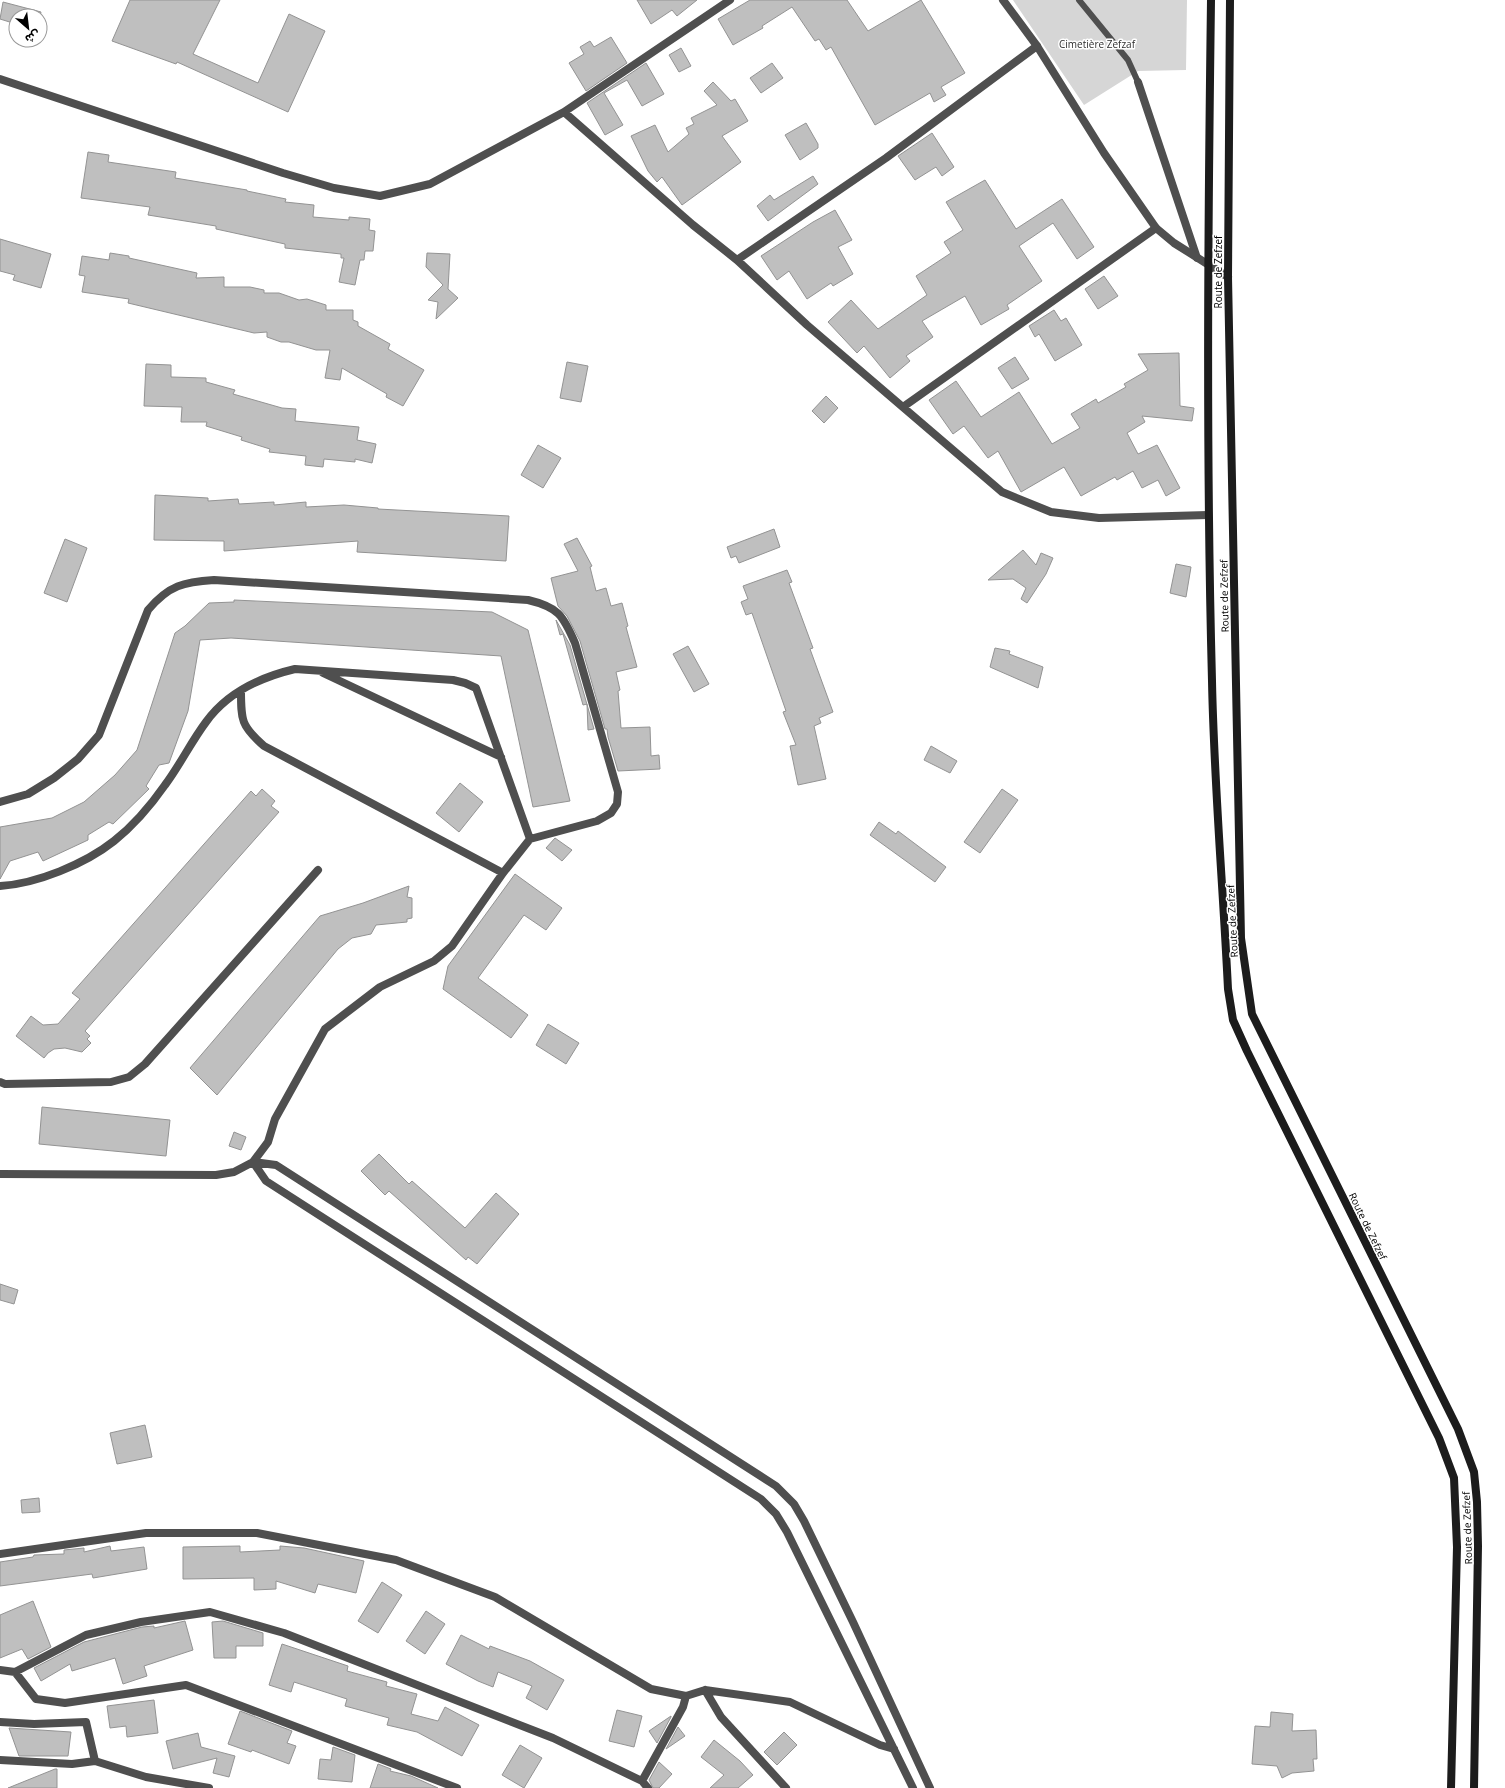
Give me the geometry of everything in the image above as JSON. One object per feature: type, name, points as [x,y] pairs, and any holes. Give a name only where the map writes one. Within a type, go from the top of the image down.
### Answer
[{"type":"main road","name":"Route de Zefzef","points":[[1211,0],[1208,265],[1208,514],[1212,684],[1228,989],[1233,1020],[1247,1051],[1439,1438],[1454,1478],[1458,1547],[1451,1788]]},
{"type":"main road","name":"Route de Zefzef","points":[[1230,0],[1228,277],[1241,938],[1252,1014],[1458,1429],[1474,1472],[1478,1546],[1474,1788]]},
{"type":"street","points":[[0,79],[283,173],[334,188],[380,196],[430,184],[564,112],[730,0]]},
{"type":"street","points":[[1003,0],[1037,46],[1104,153],[1156,228],[1174,243],[1228,277]]},
{"type":"street","points":[[737,260],[886,158],[1037,46]]},
{"type":"street","points":[[1138,82],[1197,258]]},
{"type":"street","points":[[564,112],[693,225],[737,260],[807,325],[1002,492],[1051,512],[1099,518],[1208,514]]},
{"type":"street","points":[[903,407],[1156,228]]},
{"type":"street","points":[[0,802],[28,794],[54,778],[78,759],[99,735],[148,610],[159,597],[175,586],[214,580],[528,600],[546,604],[559,614],[569,629],[577,650],[618,792],[617,804],[611,813],[597,821],[530,839],[503,873],[452,946],[434,961],[380,987],[325,1029],[275,1119],[268,1142],[253,1162],[234,1172],[216,1175],[0,1174]]},
{"type":"street","points":[[0,886],[13,885],[48,876],[82,860],[114,841],[139,816],[165,785],[206,722],[221,705],[240,691],[276,673],[295,669],[453,680],[476,688],[530,839]]},
{"type":"street","points":[[318,671],[501,757]]},
{"type":"street","points":[[240,691],[242,720],[250,734],[264,746],[503,873]]},
{"type":"street","points":[[0,1082],[5,1084],[111,1082],[129,1076],[145,1064],[318,870]]},
{"type":"street","points":[[253,1162],[266,1181],[761,1499],[776,1514],[787,1532],[913,1788]]},
{"type":"street","points":[[253,1162],[276,1165],[776,1486],[794,1504],[804,1521],[853,1622],[930,1788]]},
{"type":"street","points":[[0,1554],[146,1533],[256,1533],[396,1560],[495,1597],[651,1689],[686,1696],[705,1690],[790,1702],[880,1745],[894,1749]]},
{"type":"street","points":[[0,1670],[15,1672],[86,1635],[141,1622],[210,1612],[292,1636],[553,1738],[642,1781],[648,1788]]},
{"type":"street","points":[[15,1672],[36,1699],[65,1703],[186,1685],[457,1788]]},
{"type":"street","points":[[705,1690],[721,1717],[786,1788]]},
{"type":"street","points":[[642,1781],[683,1707],[686,1696]]},
{"type":"street","points":[[0,1722],[34,1724],[86,1722],[95,1761]]},
{"type":"street","points":[[0,1760],[72,1764],[95,1761],[146,1777],[210,1788]]},
{"type":"street","points":[[185,1788],[195,1786]]},
{"type":"lane","points":[[1078,0],[1128,60],[1138,82]]},
{"type":"green space","name":"Cimetière Zefzaf","points":[[1013,0],[1187,0],[1186,70],[1138,71],[1084,105]]},
{"type":"building","points":[[130,0],[220,0],[193,54],[258,83],[289,14],[325,31],[288,112],[177,62],[176,64],[112,41]]},
{"type":"building","points":[[637,0],[697,0],[677,16],[672,10],[651,24]]},
{"type":"building","points":[[750,0],[847,0],[868,31],[921,0],[965,73],[941,87],[946,95],[934,102],[930,93],[875,125],[831,47],[826,50],[819,39],[815,41],[792,7],[762,26],[763,28],[733,45],[718,19]]},
{"type":"building","points":[[3,2],[26,8],[8,8],[8,22],[0,19]]},
{"type":"building","points":[[611,37],[627,63],[586,91],[569,63],[584,54],[580,47],[590,41],[594,47]]},
{"type":"building","points":[[681,48],[691,66],[679,72],[669,55]]},
{"type":"building","points":[[646,63],[664,94],[642,106],[627,80],[604,93],[623,125],[605,135],[587,103]]},
{"type":"building","points":[[772,63],[783,78],[761,93],[750,78]]},
{"type":"building","points":[[713,82],[731,101],[735,99],[748,121],[722,136],[741,162],[682,205],[662,177],[657,182],[648,171],[631,136],[655,125],[668,152],[689,134],[686,128],[694,124],[691,118],[717,105],[704,91]]},
{"type":"building","points":[[806,123],[818,144],[818,148],[800,160],[785,135]]},
{"type":"building","points":[[932,133],[954,167],[942,176],[936,167],[915,180],[898,156]]},
{"type":"building","points":[[88,152],[109,155],[108,162],[176,172],[175,178],[247,190],[286,199],[285,202],[314,205],[313,217],[349,220],[349,217],[370,219],[369,230],[375,231],[373,251],[365,251],[364,260],[360,260],[355,285],[339,282],[344,258],[341,258],[341,254],[285,248],[285,244],[216,229],[216,226],[148,215],[150,207],[81,198]]},
{"type":"building","points":[[813,176],[818,184],[768,221],[757,206],[770,195],[774,200]]},
{"type":"building","points":[[985,180],[1016,229],[1062,199],[1094,247],[1077,259],[1053,223],[1019,246],[1042,281],[1007,305],[1009,309],[981,325],[965,296],[922,321],[933,337],[906,356],[910,361],[890,378],[864,346],[857,353],[828,322],[851,300],[878,329],[927,295],[916,276],[951,253],[944,242],[963,230],[946,202]]},
{"type":"building","points":[[835,210],[852,240],[838,247],[853,274],[833,286],[831,283],[807,299],[789,271],[777,280],[761,256],[813,222]]},
{"type":"building","points":[[0,239],[51,254],[41,288],[13,280],[15,275],[0,271]]},
{"type":"building","points":[[110,253],[129,256],[129,258],[197,273],[196,278],[224,277],[224,287],[250,287],[264,290],[264,293],[279,293],[299,300],[307,299],[326,305],[326,310],[353,310],[353,320],[358,322],[358,326],[390,344],[388,349],[424,370],[403,406],[386,397],[387,394],[342,368],[340,380],[325,378],[330,350],[316,350],[289,342],[281,342],[267,337],[267,332],[254,333],[128,303],[129,299],[82,292],[85,276],[79,275],[82,256],[109,260]]},
{"type":"building","points":[[427,253],[450,254],[448,289],[458,298],[436,319],[438,302],[428,300],[443,285],[426,267]]},
{"type":"building","points":[[1104,276],[1118,296],[1098,309],[1085,289]]},
{"type":"building","points":[[1054,310],[1061,321],[1066,318],[1082,345],[1055,361],[1039,334],[1035,337],[1029,326]]},
{"type":"building","points":[[1179,353],[1180,406],[1194,408],[1192,421],[1142,416],[1145,422],[1127,433],[1138,454],[1157,445],[1180,488],[1166,496],[1158,480],[1142,488],[1133,471],[1117,480],[1115,477],[1081,496],[1064,467],[1021,492],[998,451],[988,458],[964,426],[953,434],[929,400],[956,381],[981,417],[1019,392],[1052,444],[1080,428],[1071,414],[1096,399],[1098,403],[1126,387],[1124,384],[1148,370],[1138,354]]},
{"type":"building","points":[[1015,357],[1029,379],[1012,389],[998,368]]},
{"type":"building","points":[[567,362],[588,366],[581,402],[560,398]]},
{"type":"building","points":[[146,364],[171,365],[171,377],[206,378],[206,382],[235,390],[233,394],[282,408],[296,409],[295,421],[359,427],[357,440],[376,444],[372,463],[355,459],[355,462],[324,459],[323,467],[305,465],[306,456],[269,452],[270,449],[241,440],[242,437],[206,426],[207,422],[181,422],[182,407],[144,406]]},
{"type":"building","points":[[826,396],[838,408],[824,423],[812,411]]},
{"type":"building","points":[[538,445],[561,458],[543,488],[521,475]]},
{"type":"building","points":[[155,495],[208,498],[208,501],[238,499],[239,504],[274,502],[274,505],[306,502],[306,507],[344,505],[378,509],[509,516],[506,561],[357,552],[358,541],[224,551],[224,541],[154,540]]},
{"type":"building","points":[[774,529],[780,547],[739,563],[736,556],[731,558],[727,547]]},
{"type":"building","points":[[577,538],[592,566],[590,567],[596,591],[606,588],[611,606],[622,603],[628,626],[626,627],[637,667],[616,672],[620,690],[618,691],[621,728],[650,727],[651,756],[659,755],[660,769],[618,771],[607,729],[605,729],[580,641],[567,616],[558,606],[551,578],[578,571],[564,544]]},
{"type":"building","points":[[65,539],[87,548],[67,602],[44,593]]},
{"type":"building","points":[[1023,550],[1036,565],[1041,553],[1053,558],[1046,574],[1027,603],[1021,599],[1026,588],[1013,579],[988,580]]},
{"type":"building","points":[[1176,564],[1191,567],[1186,597],[1170,593]]},
{"type":"building","points":[[787,570],[792,582],[789,583],[813,648],[810,649],[833,712],[819,718],[821,723],[814,726],[826,779],[798,785],[790,746],[796,745],[783,712],[786,711],[752,613],[746,615],[741,602],[748,599],[743,586]]},
{"type":"building","points":[[234,600],[492,612],[528,630],[570,801],[533,807],[501,656],[231,638],[200,640],[188,711],[169,763],[159,765],[146,786],[149,789],[113,824],[109,822],[88,835],[88,840],[43,861],[38,852],[10,861],[0,879],[0,827],[52,818],[84,802],[115,775],[137,750],[175,633],[185,626],[209,603],[234,602]]},
{"type":"building","points":[[556,620],[570,645],[587,704],[583,705],[563,634],[560,635]]},
{"type":"building","points":[[688,646],[709,684],[694,692],[673,654]]},
{"type":"building","points":[[995,648],[1010,651],[1009,654],[1043,667],[1038,688],[990,667]]},
{"type":"building","points":[[587,705],[594,729],[588,730]]},
{"type":"building","points":[[931,746],[957,761],[950,773],[924,760]]},
{"type":"building","points":[[460,783],[483,802],[459,832],[436,813]]},
{"type":"building","points":[[262,789],[275,801],[271,806],[279,812],[85,1031],[90,1036],[87,1039],[91,1043],[82,1052],[65,1048],[54,1049],[44,1058],[16,1036],[31,1016],[43,1025],[58,1024],[80,999],[72,993],[251,791],[256,796]]},
{"type":"building","points":[[1002,789],[1018,800],[980,853],[964,842]]},
{"type":"building","points":[[879,822],[896,834],[898,831],[946,867],[935,882],[870,835]]},
{"type":"building","points":[[555,838],[572,850],[562,861],[546,848]]},
{"type":"building","points":[[515,874],[562,908],[546,930],[524,915],[478,978],[528,1015],[511,1038],[443,989],[448,966]]},
{"type":"building","points":[[409,886],[407,897],[412,898],[412,918],[407,919],[407,922],[376,925],[371,934],[352,938],[338,949],[217,1095],[190,1068],[320,916],[363,903]]},
{"type":"building","points":[[548,1024],[579,1043],[566,1064],[536,1045]]},
{"type":"building","points":[[42,1107],[170,1120],[166,1156],[39,1144]]},
{"type":"building","points":[[234,1132],[246,1137],[241,1150],[229,1146]]},
{"type":"building","points":[[379,1154],[409,1184],[412,1181],[465,1228],[496,1193],[519,1214],[477,1264],[468,1257],[466,1260],[389,1191],[385,1195],[361,1171]]},
{"type":"building","points":[[0,1284],[18,1290],[14,1304],[0,1300]]},
{"type":"building","points":[[145,1425],[152,1457],[117,1464],[110,1433]]},
{"type":"building","points":[[39,1498],[40,1512],[22,1513],[21,1500]]},
{"type":"building","points":[[110,1546],[111,1551],[144,1547],[147,1569],[93,1578],[92,1574],[0,1586],[0,1562],[33,1557],[34,1555],[64,1554],[64,1550],[84,1548],[84,1552]]},
{"type":"building","points":[[240,1546],[240,1552],[280,1550],[280,1546],[304,1548],[364,1561],[356,1593],[318,1584],[315,1593],[276,1581],[276,1589],[254,1590],[254,1578],[183,1579],[183,1547]]},
{"type":"building","points":[[382,1582],[402,1595],[378,1633],[358,1621]]},
{"type":"building","points":[[33,1601],[51,1647],[28,1659],[22,1649],[0,1658],[0,1615]]},
{"type":"building","points":[[426,1611],[445,1624],[425,1654],[406,1641]]},
{"type":"building","points":[[185,1621],[193,1650],[144,1666],[147,1676],[123,1684],[115,1658],[72,1671],[70,1664],[41,1681],[34,1668],[84,1642],[142,1627],[154,1626],[154,1628]]},
{"type":"building","points":[[223,1621],[263,1633],[263,1646],[236,1646],[236,1658],[214,1658],[212,1622]]},
{"type":"building","points":[[461,1635],[489,1649],[490,1646],[530,1661],[564,1680],[547,1710],[526,1698],[532,1686],[498,1672],[493,1687],[478,1681],[446,1664]]},
{"type":"building","points":[[282,1644],[348,1666],[347,1671],[387,1682],[386,1686],[417,1694],[411,1714],[438,1721],[445,1707],[479,1725],[462,1756],[417,1732],[387,1725],[389,1718],[345,1706],[347,1699],[294,1682],[291,1692],[269,1685]]},
{"type":"building","points":[[154,1700],[158,1733],[127,1737],[126,1726],[110,1728],[107,1706]]},
{"type":"building","points":[[617,1710],[642,1716],[634,1747],[609,1741]]},
{"type":"building","points":[[240,1711],[292,1731],[287,1743],[296,1746],[289,1764],[252,1750],[251,1752],[228,1744]]},
{"type":"building","points":[[1271,1712],[1293,1714],[1292,1731],[1316,1730],[1317,1759],[1313,1759],[1314,1771],[1292,1773],[1282,1778],[1277,1766],[1252,1764],[1255,1726],[1270,1727]]},
{"type":"building","points":[[671,1717],[657,1743],[649,1731]]},
{"type":"building","points":[[678,1727],[685,1736],[666,1749]]},
{"type":"building","points":[[9,1728],[71,1732],[68,1756],[19,1756]]},
{"type":"building","points":[[784,1732],[797,1745],[777,1765],[764,1752]]},
{"type":"building","points":[[198,1733],[201,1747],[235,1756],[229,1777],[213,1773],[217,1758],[173,1769],[166,1741]]},
{"type":"building","points":[[714,1740],[740,1761],[753,1775],[738,1788],[710,1788],[724,1775],[701,1757]]},
{"type":"building","points":[[520,1745],[542,1758],[524,1788],[502,1775]]},
{"type":"building","points":[[333,1747],[355,1755],[352,1782],[318,1779],[320,1759],[331,1760]]},
{"type":"building","points":[[659,1762],[672,1774],[659,1788],[653,1788],[649,1780]]},
{"type":"building","points":[[378,1764],[391,1769],[390,1771],[411,1776],[438,1788],[370,1788]]},
{"type":"building","points":[[57,1769],[57,1788],[8,1788]]}]
